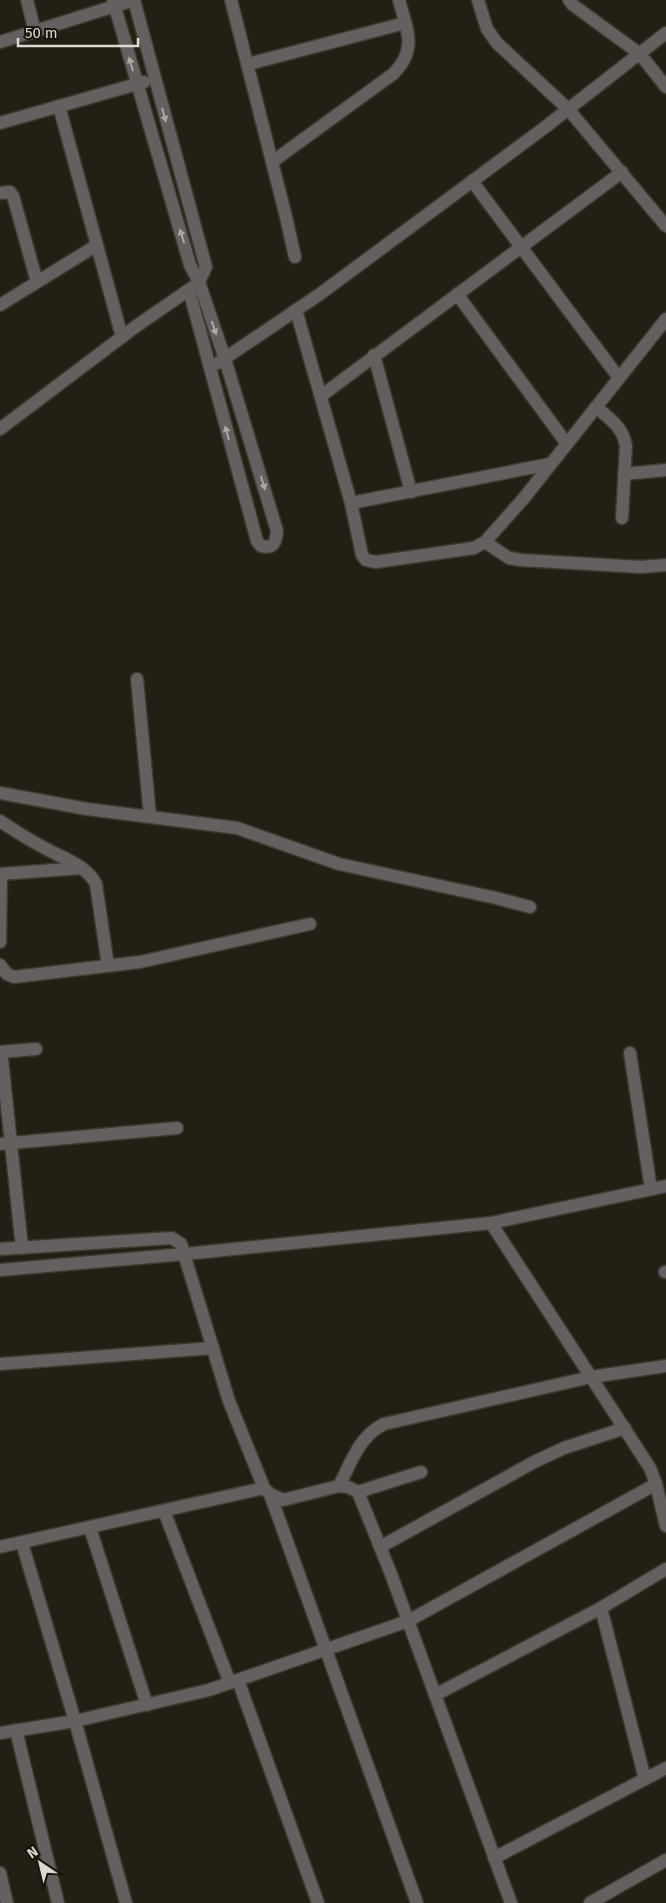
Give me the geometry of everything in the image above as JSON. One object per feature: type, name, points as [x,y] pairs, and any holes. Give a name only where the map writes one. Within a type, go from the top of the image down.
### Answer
[{"type":"street","points":[[28,0],[35,32]]},
{"type":"street","points":[[0,42],[35,32],[114,4],[134,0],[206,267],[199,282],[189,290],[122,337],[0,429]]},
{"type":"street","points":[[231,0],[295,257]]},
{"type":"street","points":[[272,162],[393,74],[401,66],[407,56],[409,46],[399,0]]},
{"type":"street","points":[[478,0],[487,29],[497,43],[568,109],[666,226]]},
{"type":"street","points":[[569,0],[572,5],[640,54],[666,87]]},
{"type":"street","points":[[114,4],[190,265],[199,282],[277,531],[276,541],[267,548],[261,546],[257,541],[189,290]]},
{"type":"street","points":[[248,64],[405,23]]},
{"type":"street","points":[[209,368],[320,294],[568,109],[666,33]]},
{"type":"street","points":[[0,123],[155,78]]},
{"type":"street","points":[[59,106],[122,337]]},
{"type":"street","points":[[321,396],[622,172]]},
{"type":"street","points":[[472,181],[619,378]]},
{"type":"street","points":[[0,193],[10,192],[13,196],[37,282]]},
{"type":"street","points":[[0,305],[97,245]]},
{"type":"street","points":[[456,294],[567,444]]},
{"type":"street","points":[[296,310],[351,503],[362,555],[366,560],[376,562],[474,548],[485,542],[567,444],[666,319]]},
{"type":"street","points":[[374,355],[412,492]]},
{"type":"street","points":[[596,406],[619,427],[624,435],[626,446],[622,518]]},
{"type":"street","points":[[351,503],[550,464]]},
{"type":"street","points":[[624,474],[666,470]]},
{"type":"street","points":[[485,542],[509,558],[521,560],[641,567],[666,565]]},
{"type":"street","points":[[137,679],[150,816]]},
{"type":"street","points":[[0,793],[87,808],[237,828],[339,864],[496,898],[530,908]]},
{"type":"street","points":[[0,821],[89,873],[96,884],[108,966]]},
{"type":"street","points":[[0,942],[0,874],[82,868]]},
{"type":"street","points":[[0,965],[7,974],[14,977],[140,962],[310,924]]},
{"type":"street","points":[[0,1052],[36,1049]]},
{"type":"street","points":[[630,1053],[651,1189]]},
{"type":"street","points":[[0,1057],[2,1059],[6,1144],[22,1248]]},
{"type":"street","points":[[6,1144],[177,1128]]},
{"type":"street","points":[[0,1270],[185,1254],[491,1222],[666,1186]]},
{"type":"street","points":[[491,1222],[650,1468],[660,1492],[666,1526]]},
{"type":"street","points":[[0,1249],[172,1238],[181,1244],[229,1401],[267,1491],[416,1903]]},
{"type":"street","points":[[0,1364],[213,1348]]},
{"type":"street","points":[[339,1486],[359,1445],[375,1429],[384,1424],[591,1376],[666,1366]]},
{"type":"street","points":[[380,1547],[536,1461],[564,1448],[625,1428]]},
{"type":"street","points":[[358,1492],[421,1472]]},
{"type":"street","points":[[0,1548],[164,1511],[267,1491],[283,1500],[339,1486],[348,1487],[358,1492],[408,1621],[511,1903]]},
{"type":"street","points":[[0,1733],[75,1721],[209,1690],[408,1621],[660,1492]]},
{"type":"street","points":[[164,1511],[234,1682],[318,1903]]},
{"type":"street","points":[[90,1528],[147,1705]]},
{"type":"street","points":[[22,1543],[75,1721],[126,1903]]},
{"type":"street","points":[[435,1695],[601,1608],[666,1569]]},
{"type":"street","points":[[601,1608],[645,1779]]},
{"type":"street","points":[[16,1730],[58,1903]]},
{"type":"street","points":[[494,1858],[666,1768]]},
{"type":"street","points":[[590,1903],[666,1860]]},
{"type":"street","points":[[0,1873],[7,1903]]}]
